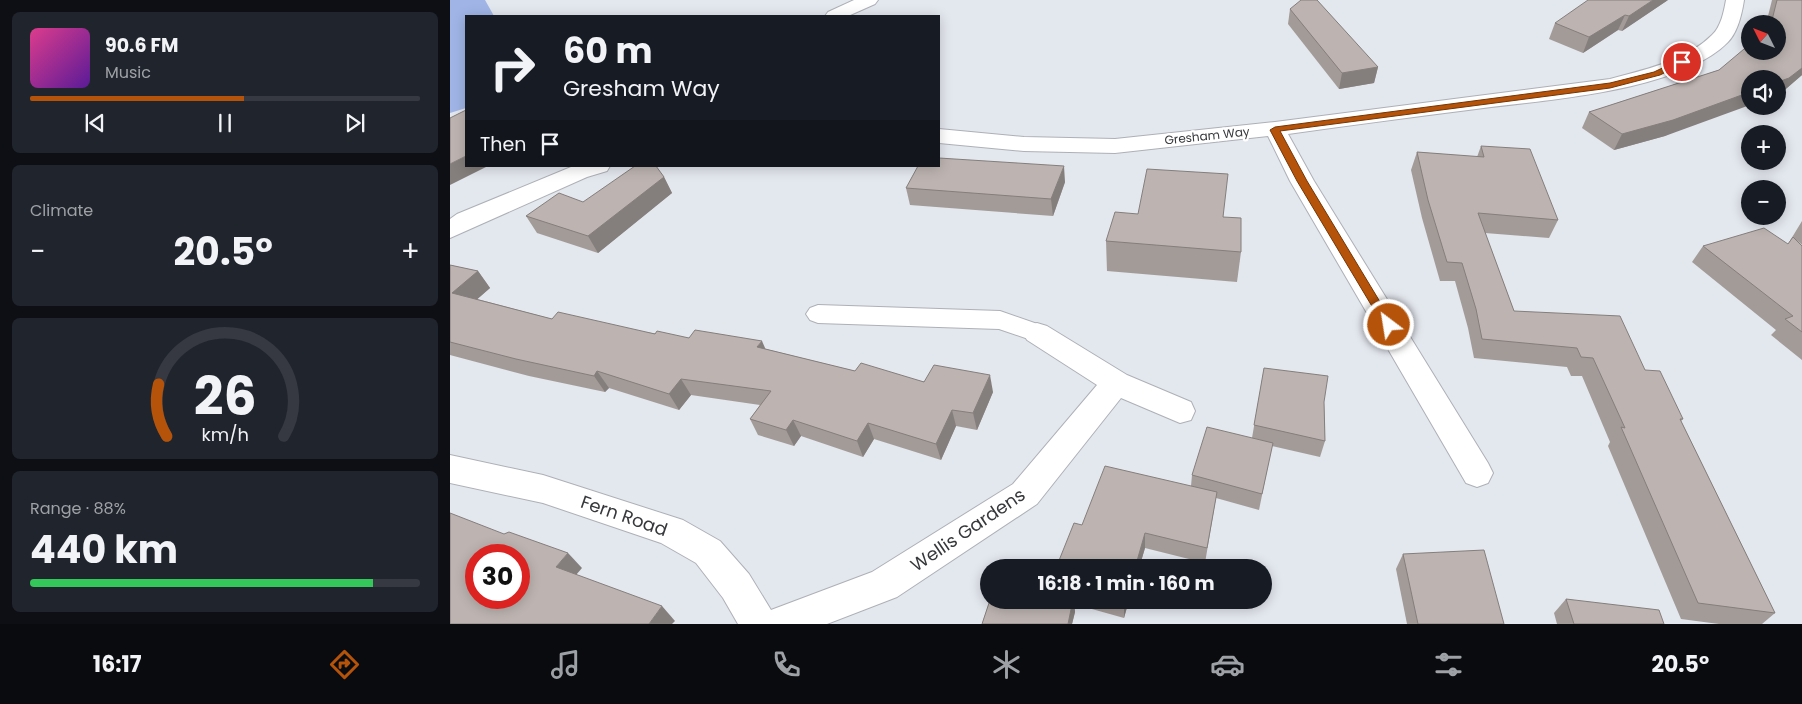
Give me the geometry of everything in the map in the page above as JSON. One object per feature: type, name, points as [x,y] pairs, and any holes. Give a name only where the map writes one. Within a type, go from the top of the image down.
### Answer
[{"type":"street","points":[[836,15],[869,0]]},
{"type":"street","name":"Gresham Way","points":[[940,136],[1024,144],[1115,146],[1275,130],[1610,85],[1657,73],[1695,56],[1721,38],[1732,14],[1735,0]]},
{"type":"street","points":[[1275,130],[1302,181],[1477,473]]},
{"type":"street","points":[[450,230],[579,172],[596,167]]},
{"type":"street","points":[[1037,333],[1116,383],[1180,411]]},
{"type":"street","name":"Wellis Gardens","points":[[781,624],[884,585],[1026,494],[1116,383]]},
{"type":"street","name":"Fern Road","points":[[450,469],[543,489],[671,531],[708,552],[736,586],[759,624]]},
{"type":"lane","points":[[818,314],[1000,320],[1037,333]]},
{"type":"shaded area","points":[[450,0],[485,0],[493,15],[465,15],[465,108],[450,113]]},
{"type":"building","points":[[1301,0],[1317,0],[1378,67],[1342,73],[1290,9]]},
{"type":"building","points":[[1588,0],[1653,0],[1629,16],[1625,15],[1589,37],[1555,23]]},
{"type":"building","points":[[1777,0],[1802,0],[1802,68],[1789,78],[1786,79],[1786,70],[1741,70],[1741,95],[1673,120],[1622,134],[1589,112],[1719,70],[1741,52],[1741,60],[1786,60],[1786,15],[1773,15]]},
{"type":"building","points":[[465,110],[465,156],[450,164],[450,118]]},
{"type":"building","points":[[1481,146],[1530,149],[1558,220],[1478,213],[1514,311],[1620,316],[1645,370],[1660,371],[1683,419],[1680,419],[1775,613],[1698,603],[1621,427],[1625,428],[1593,358],[1581,357],[1577,348],[1482,339],[1476,309],[1462,263],[1447,262],[1428,200],[1417,152],[1484,157]]},
{"type":"building","points":[[940,158],[1064,166],[1051,199],[906,188],[917,167],[940,167]]},
{"type":"building","points":[[634,167],[657,167],[664,177],[588,236],[526,216],[559,193],[583,202]]},
{"type":"building","points":[[1147,169],[1228,174],[1223,217],[1241,218],[1241,252],[1106,241],[1115,212],[1138,214]]},
{"type":"building","points":[[1764,228],[1788,244],[1793,237],[1802,246],[1802,332],[1785,319],[1793,316],[1703,246]]},
{"type":"building","points":[[450,265],[478,271],[452,293],[552,319],[558,312],[655,334],[657,331],[689,338],[695,330],[762,341],[757,347],[855,371],[861,363],[924,382],[934,365],[990,375],[973,413],[952,410],[936,444],[868,423],[857,441],[793,420],[786,430],[750,419],[771,391],[681,379],[669,394],[597,371],[594,376],[450,342]]},
{"type":"building","points":[[1264,368],[1328,376],[1324,402],[1325,441],[1254,425]]},
{"type":"building","points":[[1207,427],[1273,443],[1262,494],[1192,475]]},
{"type":"building","points":[[1105,466],[1217,492],[1207,548],[1145,533],[1138,559],[1060,559],[1074,523],[1082,525]]},
{"type":"building","points":[[450,513],[504,534],[509,532],[568,553],[556,567],[662,606],[649,624],[450,624]]},
{"type":"building","points":[[1484,550],[1504,624],[1418,624],[1403,554]]},
{"type":"building","points":[[1566,599],[1659,610],[1664,624],[1574,624]]},
{"type":"building","points":[[987,609],[1071,609],[1068,624],[982,624]]},
{"type":"route","points":[[1389,325],[1302,181],[1275,130],[1610,85],[1657,73],[1682,62]]}]
